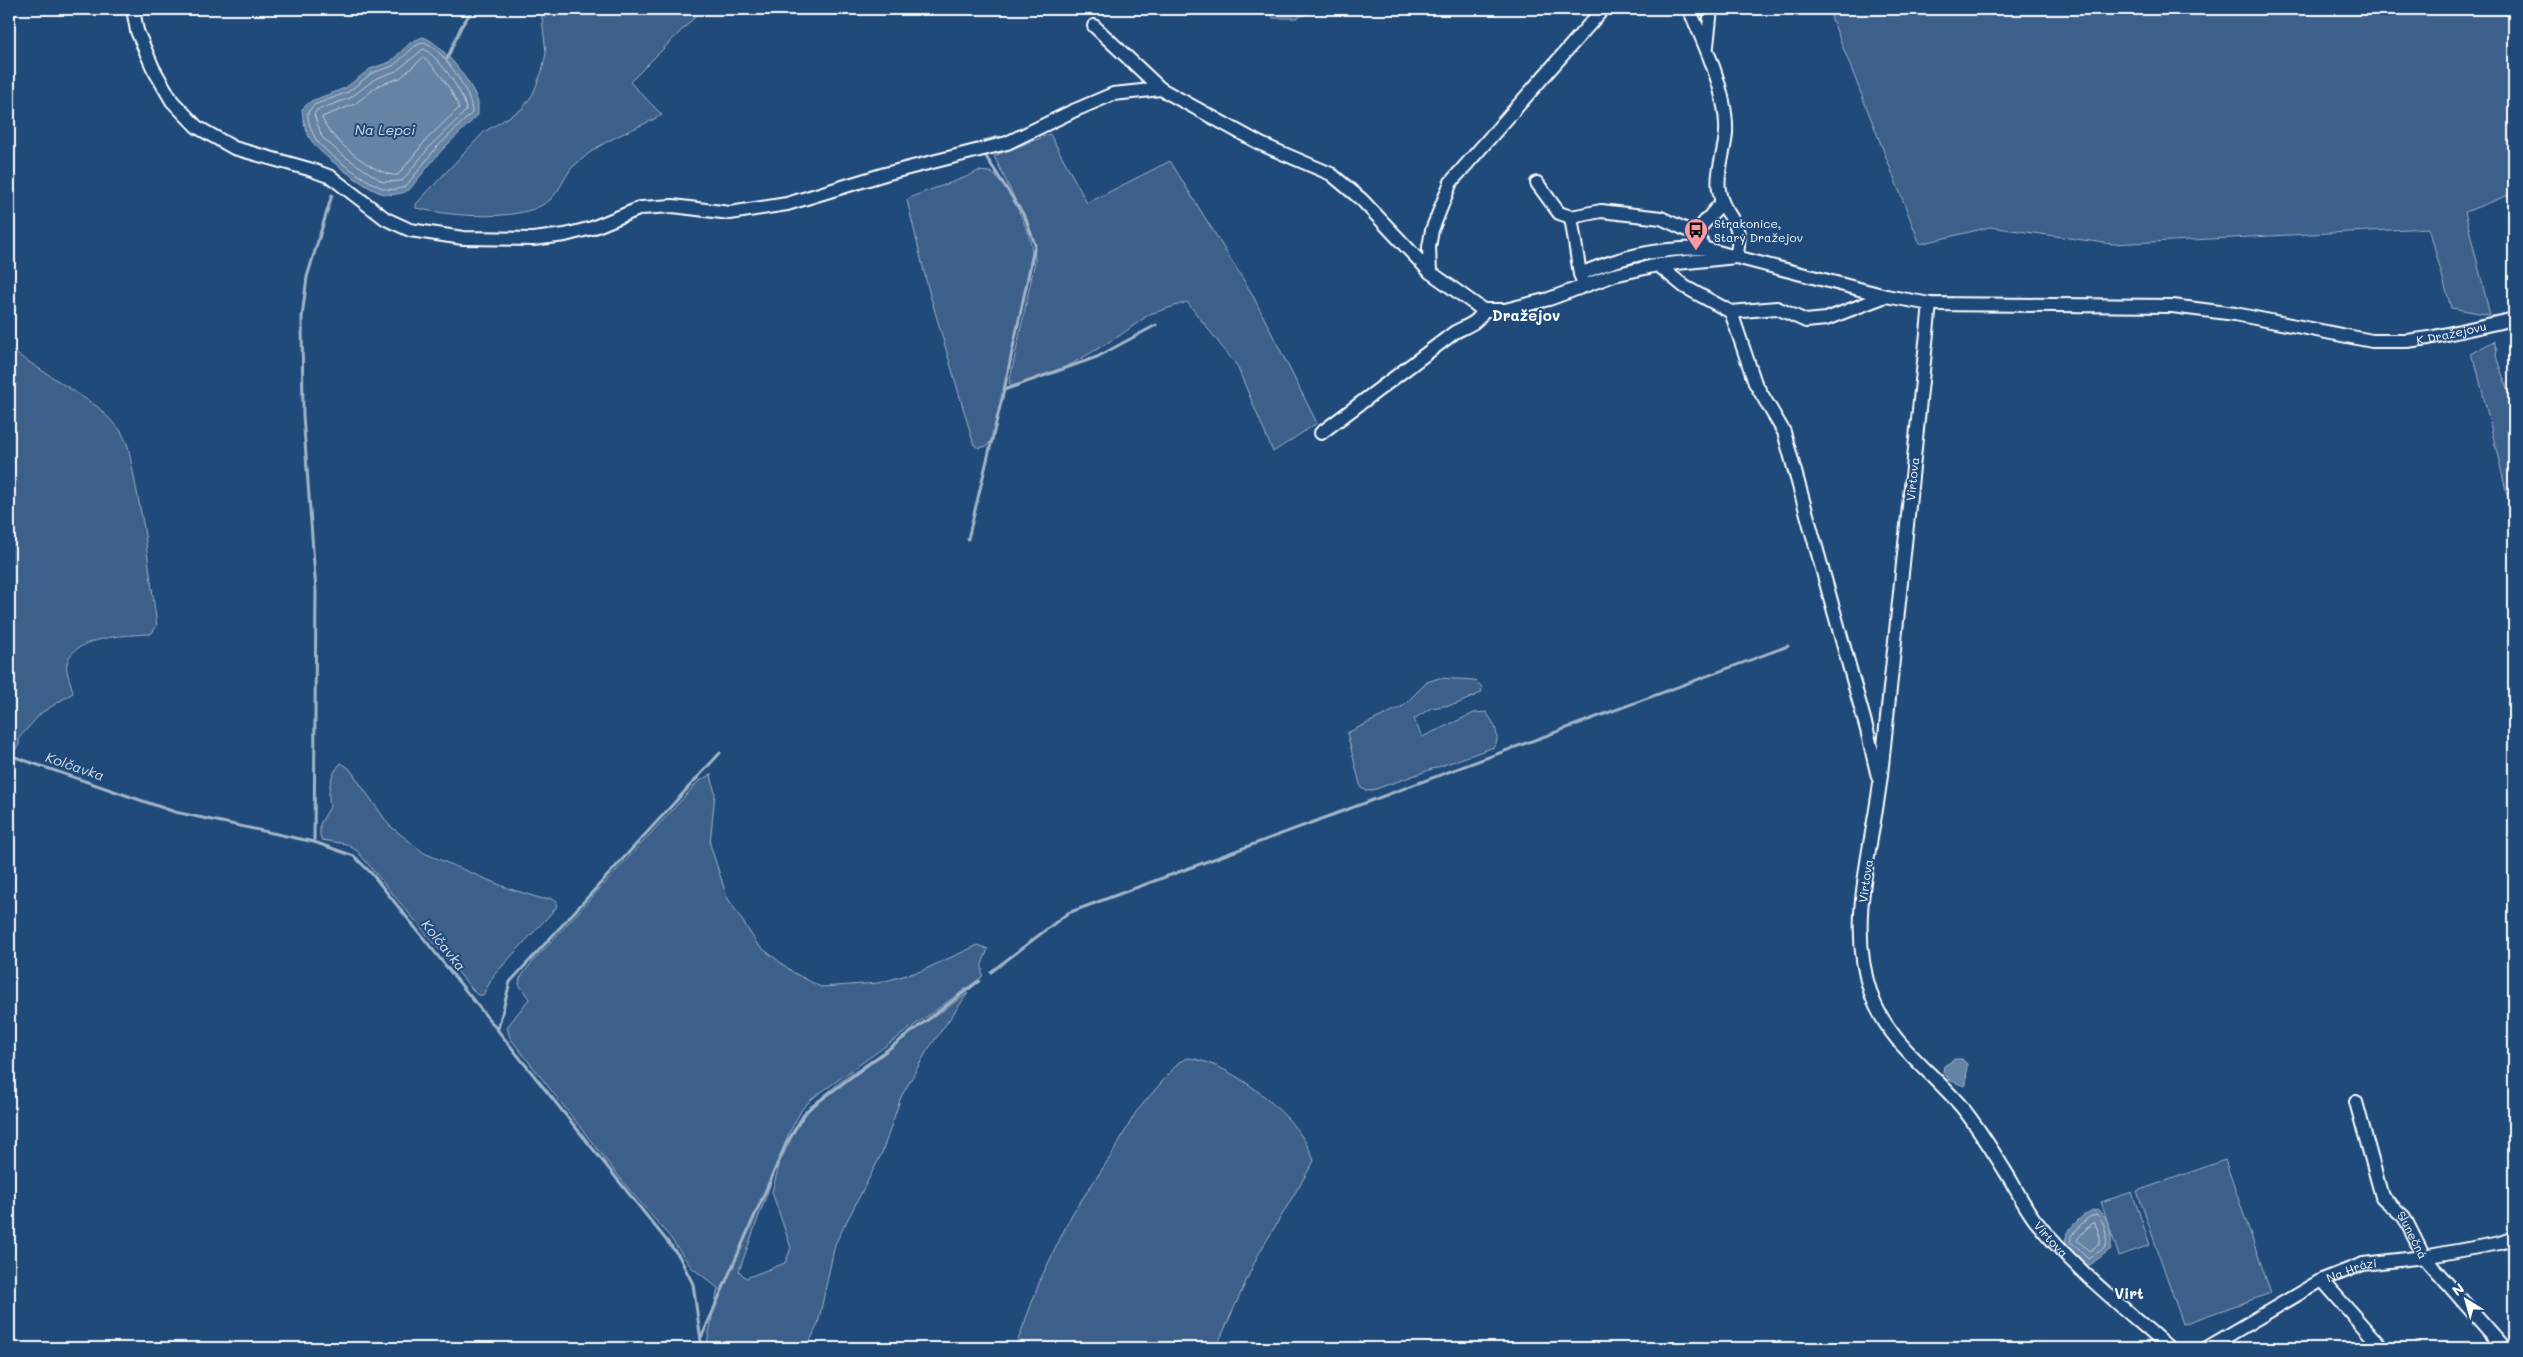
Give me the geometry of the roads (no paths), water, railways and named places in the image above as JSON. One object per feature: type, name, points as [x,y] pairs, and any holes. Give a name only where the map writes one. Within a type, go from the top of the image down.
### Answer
[{"type":"street","points":[[133,9],[137,30],[153,68],[172,100],[197,127],[234,148],[331,177],[386,219],[410,230],[463,238],[533,239],[565,236],[592,228],[640,208],[673,206],[730,213],[787,204],[885,174],[1007,143],[1113,94],[1161,89]]},
{"type":"street","points":[[1430,272],[1429,248],[1440,206],[1451,182],[1603,9]]},
{"type":"street","points":[[1094,26],[1161,89],[1261,144],[1331,174],[1362,200],[1430,272],[1483,310],[1505,310],[1549,300],[1582,279],[1614,275],[1658,265],[1736,256],[1740,241],[1737,225],[1722,202],[1718,188],[1726,132],[1725,112],[1707,47],[1689,9]]},
{"type":"street","points":[[1707,47],[1712,9]]},
{"type":"street","points":[[1537,183],[1559,213],[1571,217],[1601,211],[1661,218],[1687,230],[1698,230],[1722,202]]},
{"type":"street","points":[[1571,217],[1582,279]]},
{"type":"street","points":[[1698,230],[1703,248]]},
{"type":"street","points":[[1406,248],[1414,250],[1429,248]]},
{"type":"street","name":"K Dražejovu","points":[[1582,279],[1614,260],[1664,248],[1703,248],[1886,296],[1930,304],[2172,306],[2235,314],[2355,338],[2388,342],[2429,338],[2514,319]]},
{"type":"street","points":[[1658,265],[1685,287],[1731,312],[1777,308],[1806,321],[1826,319],[1886,296]]},
{"type":"street","name":"Virtova","points":[[1930,304],[1880,784],[1861,903],[1860,940],[1866,977],[1871,996],[1881,1016],[1917,1064],[1963,1109],[1992,1148],[2032,1216],[2082,1271],[2169,1348]]},
{"type":"street","points":[[1321,433],[1454,332],[1475,322],[1481,317],[1483,310]]},
{"type":"street","points":[[1731,312],[1755,383],[1784,432],[1868,730],[1880,784]]},
{"type":"street","name":"Slunečná","points":[[2356,1102],[2382,1197],[2404,1216],[2424,1257],[2504,1348]]},
{"type":"street","name":"Na Hrázi","points":[[2207,1348],[2322,1280],[2363,1264],[2424,1257],[2500,1243],[2514,1238]]},
{"type":"street","points":[[2322,1280],[2382,1348]]},
{"type":"water","name":"Na Lepci","points":[[423,37],[430,40],[447,55],[464,76],[471,86],[478,103],[478,115],[440,152],[409,190],[402,193],[386,194],[372,189],[354,177],[313,143],[304,122],[302,109],[311,101],[345,88],[370,69],[390,62],[411,42]]},
{"type":"water","points":[[1955,1059],[1962,1059],[1967,1064],[1966,1085],[1964,1086],[1949,1080],[1943,1072],[1944,1066]]},
{"type":"water","points":[[2098,1209],[2108,1222],[2111,1249],[2090,1265],[2086,1265],[2069,1250],[2065,1240],[2076,1222],[2093,1210]]},
{"type":"waterway","points":[[447,59],[461,27],[473,9]]},
{"type":"waterway","points":[[984,141],[999,137]]},
{"type":"waterway","points":[[968,539],[1004,390],[1035,245],[1025,217],[985,155]]},
{"type":"waterway","points":[[314,842],[316,591],[303,415],[302,317],[307,277],[332,195]]},
{"type":"waterway","points":[[1004,390],[1097,357],[1156,325]]},
{"type":"waterway","points":[[991,972],[1068,913],[1788,646]]},
{"type":"waterway","points":[[498,1029],[510,982],[720,753]]},
{"type":"waterway","name":"Kolčavka","points":[[9,755],[175,812],[314,842],[354,856],[372,874],[679,1256],[693,1284],[702,1348]]},
{"type":"waterway","points":[[702,1336],[786,1144],[806,1111],[979,981]]},
{"type":"place","name":"Strakonice, Starý Dražejov","points":[[1696,251]]},
{"type":"district","name":"Dražejov","points":[[1526,315]]},
{"type":"district","name":"Virt","points":[[2129,1293]]}]
